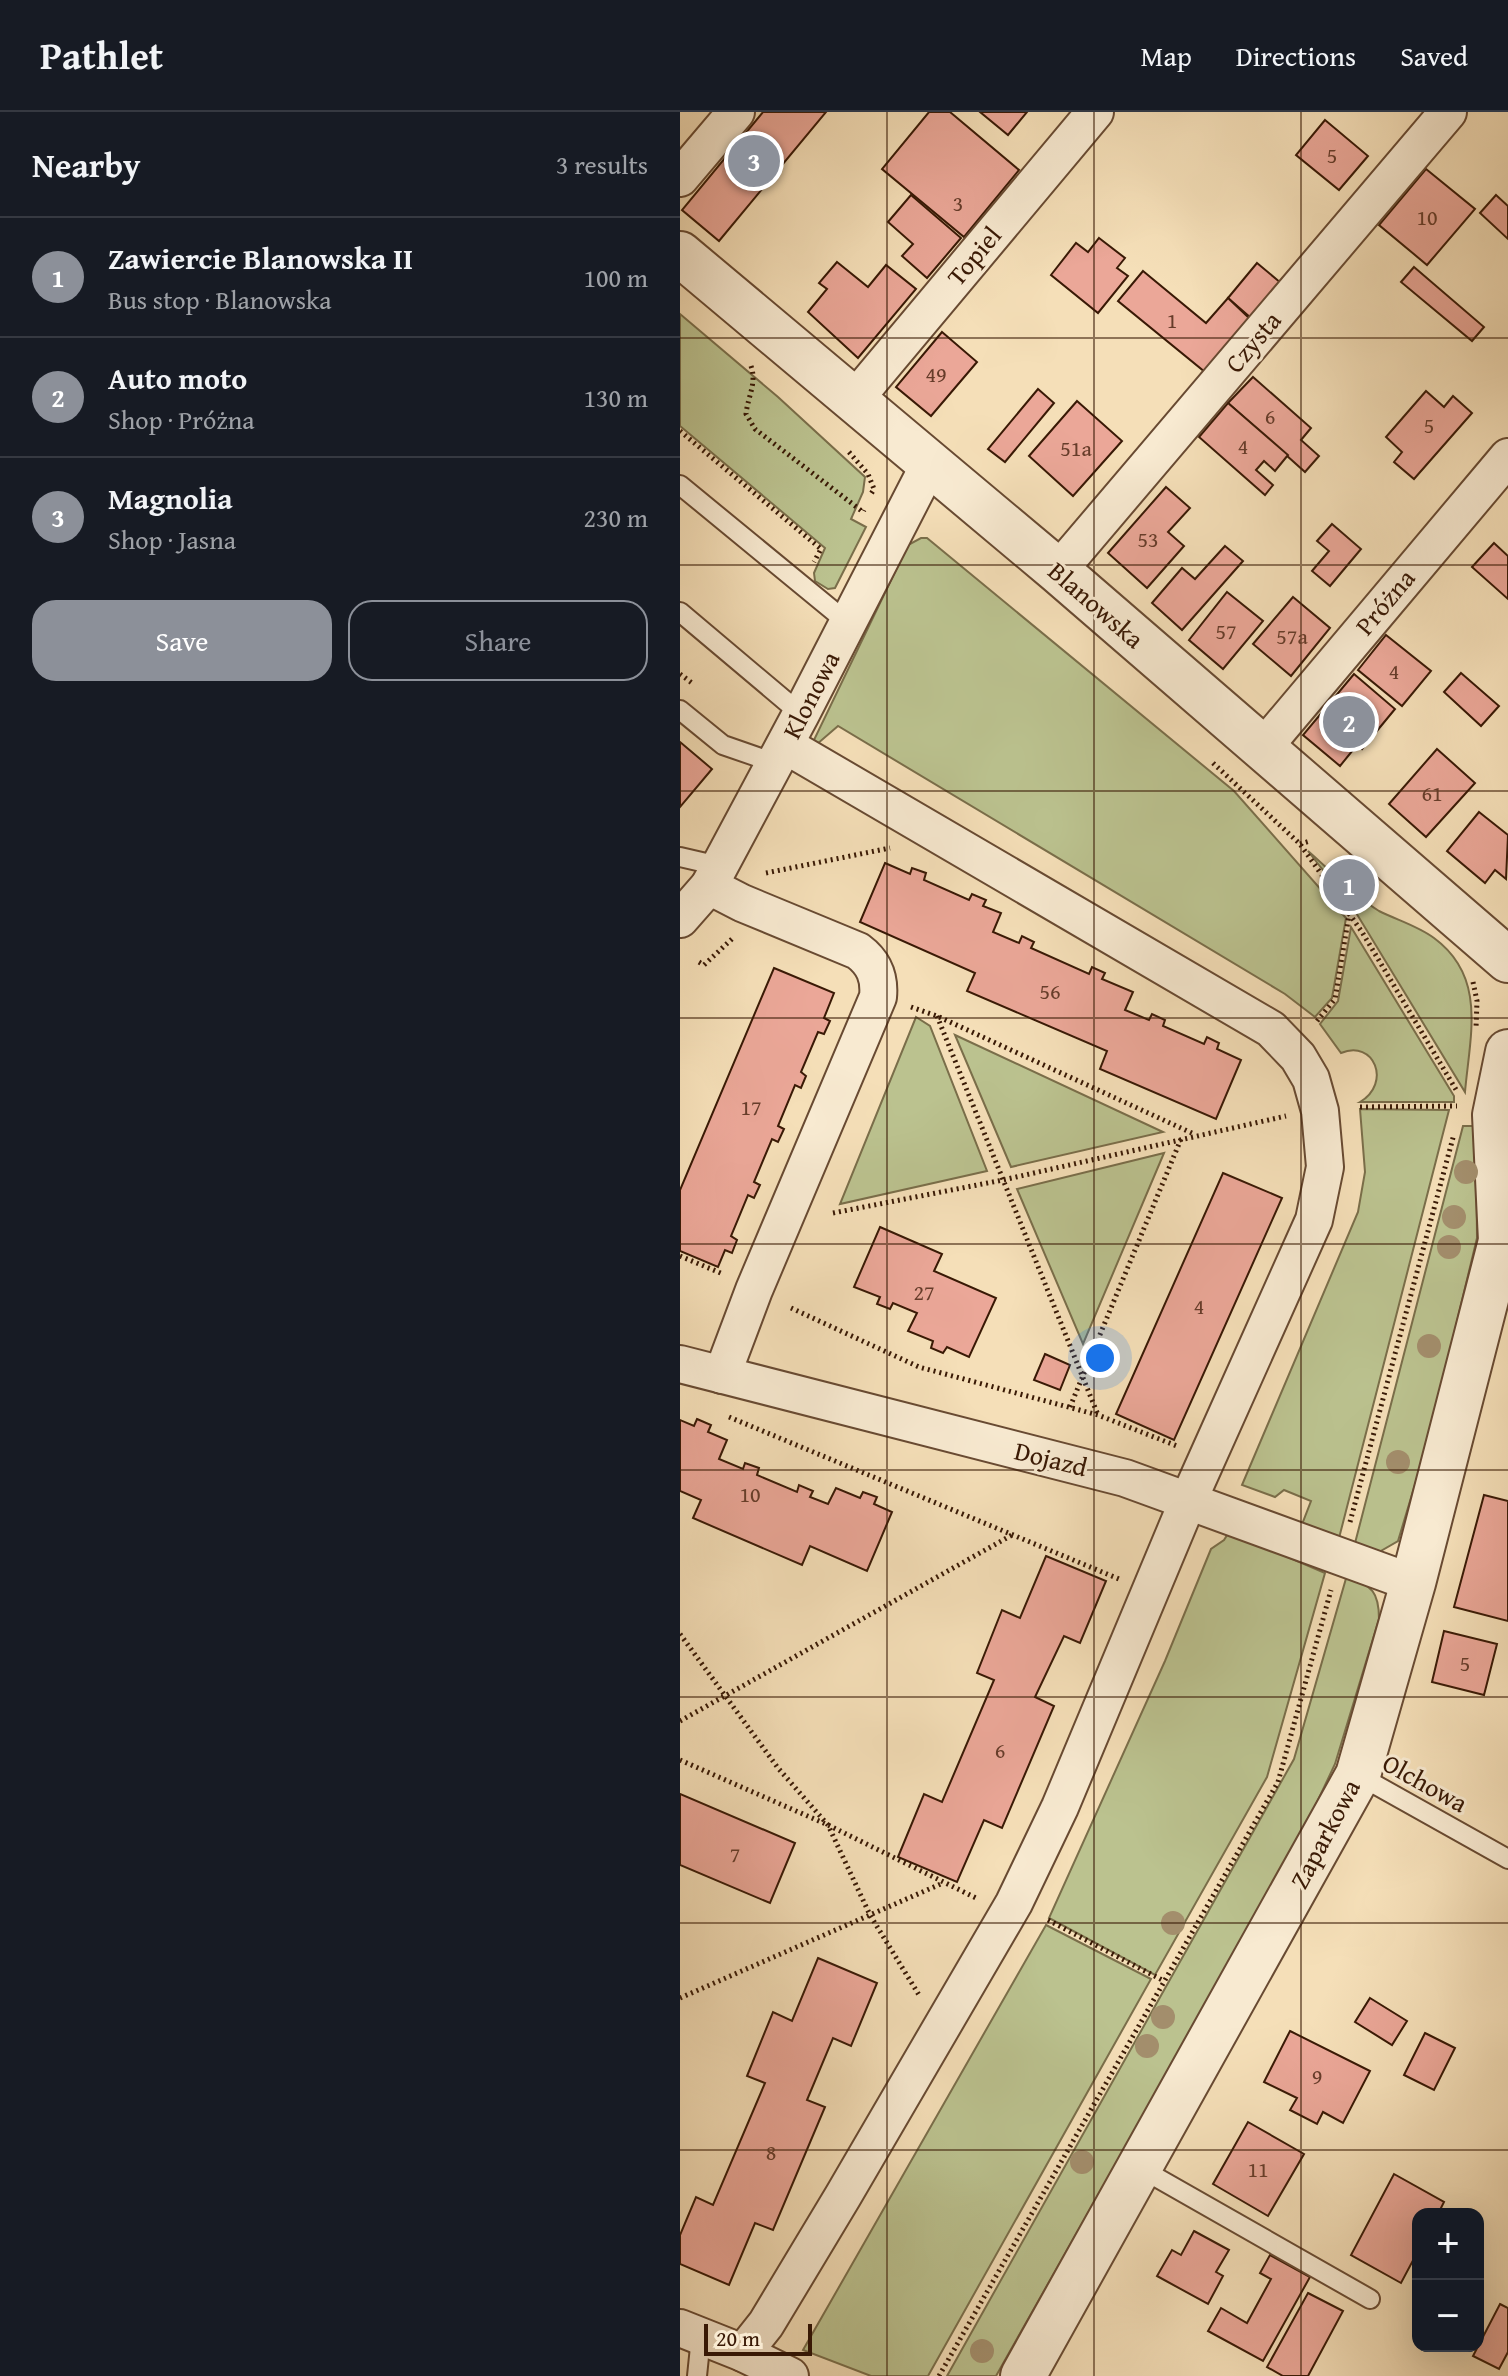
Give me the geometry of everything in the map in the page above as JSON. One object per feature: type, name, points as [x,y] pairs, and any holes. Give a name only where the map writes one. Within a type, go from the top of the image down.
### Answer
[{"type":"street","points":[[680,178],[736,112]]},
{"type":"street","name":"Topiel","points":[[854,400],[1095,112]]},
{"type":"street","name":"Czysta","points":[[1058,571],[1448,112]]},
{"type":"street","name":"Blanowska","points":[[680,254],[1058,571],[1263,748],[1490,968]]},
{"type":"street","name":"Próżna","points":[[1263,748],[1508,457]]},
{"type":"street","name":"Klonowa","points":[[680,919],[727,876],[787,741],[930,463]]},
{"type":"street","points":[[743,2353],[766,2324],[1014,1903],[1060,1807],[1188,1501],[1314,1220],[1325,1167],[1320,1111],[1311,1079],[1298,1057],[1271,1029],[787,741]]},
{"type":"street","points":[[722,1375],[754,1290],[878,997],[878,976],[870,959],[858,951],[742,903],[727,876]]},
{"type":"street","name":"Zaparkowa","points":[[1023,2376],[1358,1775],[1413,1583],[1505,1232],[1492,1042]]},
{"type":"street","name":"Dojazd","points":[[680,1364],[1125,1478],[1413,1583]]},
{"type":"street","points":[[690,2332],[790,2376]]},
{"type":"lane","points":[[680,485],[848,623]]},
{"type":"lane","points":[[680,612],[787,741]]},
{"type":"lane","points":[[680,710],[723,745],[787,741]]},
{"type":"lane","points":[[680,857],[727,876]]},
{"type":"lane","name":"Olchowa","points":[[1358,1775],[1508,1859]]},
{"type":"lane","points":[[1140,2168],[1370,2299]]},
{"type":"lane","points":[[690,2332],[697,2376]]},
{"type":"path","points":[[746,354],[754,374],[746,414],[755,429],[863,512],[874,489]]},
{"type":"path","points":[[680,431],[821,549]]},
{"type":"path","points":[[1212,762],[1300,844],[1349,914],[1459,1094],[1461,1105]]},
{"type":"path","points":[[1300,844],[1310,840],[1320,852]]},
{"type":"path","points":[[727,876],[892,847]]},
{"type":"path","points":[[1317,1021],[1335,999],[1349,914]]},
{"type":"path","points":[[699,962],[704,965],[740,933]]},
{"type":"path","points":[[1490,968],[1477,1001],[1492,1042]]},
{"type":"path","points":[[878,997],[937,1016],[1196,1135]]},
{"type":"path","points":[[937,1016],[1098,1415]]},
{"type":"path","points":[[939,2376],[1278,1782],[1461,1105],[1466,1099]]},
{"type":"path","points":[[1360,1107],[1461,1105]]},
{"type":"path","points":[[833,1213],[1003,1180],[1295,1115]]},
{"type":"path","points":[[1070,1407],[1181,1139]]},
{"type":"path","points":[[680,1256],[737,1280]]},
{"type":"path","points":[[791,1308],[919,1367],[1098,1415],[1183,1448]]},
{"type":"path","points":[[723,1414],[1124,1581]]},
{"type":"path","points":[[680,1721],[1013,1534]]},
{"type":"path","points":[[680,1634],[778,1768],[828,1825],[870,1915],[923,2001]]},
{"type":"path","points":[[680,1760],[828,1825],[981,1901]]},
{"type":"path","points":[[680,1998],[944,1882]]},
{"type":"path","points":[[1048,1920],[1164,1981]]},
{"type":"green space","points":[[680,314],[778,397],[865,477],[863,492],[851,519],[866,527],[835,588],[828,589],[815,581],[814,573],[825,548],[680,426]]},
{"type":"green space","points":[[927,538],[1234,791],[1346,918],[1332,998],[1315,1017],[1285,994],[838,726],[816,745],[813,742],[908,545]]},
{"type":"green space","points":[[1308,851],[1370,905],[1421,930],[1451,953],[1462,970],[1471,1008],[1465,1092],[1355,911]]},
{"type":"green space","points":[[1351,927],[1454,1096],[1454,1102],[1360,1102],[1370,1094],[1375,1084],[1375,1065],[1362,1052],[1353,1050],[1341,1053],[1320,1024],[1338,1001]]},
{"type":"green space","points":[[916,1017],[930,1026],[987,1171],[840,1204]]},
{"type":"green space","points":[[955,1035],[1163,1132],[1011,1167]]},
{"type":"green space","points":[[1360,1109],[1449,1110],[1338,1542],[1301,1527],[1311,1501],[1284,1490],[1275,1497],[1242,1485],[1358,1212],[1365,1172]]},
{"type":"green space","points":[[1463,1126],[1476,1126],[1477,1238],[1429,1438],[1398,1541],[1379,1552],[1354,1547]]},
{"type":"green space","points":[[1164,1153],[1083,1344],[1017,1189]]},
{"type":"green space","points":[[1229,1532],[1325,1573],[1267,1777],[1155,1975],[1049,1918],[1165,1661],[1211,1549]]},
{"type":"green space","points":[[1347,1575],[1375,1595],[1379,1619],[1335,1764],[1302,1834],[996,2376],[947,2376],[1294,1759]]},
{"type":"green space","points":[[1046,1925],[1151,1979],[928,2376],[871,2376],[803,2350]]},
{"type":"building","points":[[763,112],[826,112],[719,241],[682,210]]},
{"type":"building","points":[[929,112],[950,112],[1019,170],[964,237],[882,169]]},
{"type":"building","points":[[980,112],[1027,112],[1008,135]]},
{"type":"building","points":[[1325,120],[1368,156],[1339,190],[1296,155]]},
{"type":"building","points":[[1426,169],[1475,209],[1427,265],[1379,225]]},
{"type":"building","points":[[911,195],[961,238],[927,278],[902,256],[913,244],[888,222]]},
{"type":"building","points":[[1496,195],[1508,206],[1508,239],[1480,213]]},
{"type":"building","points":[[1099,238],[1125,258],[1117,268],[1128,276],[1098,313],[1051,275],[1076,243],[1088,252]]},
{"type":"building","points":[[837,262],[868,287],[886,265],[916,289],[858,358],[808,312],[827,289],[819,283]]},
{"type":"building","points":[[1257,263],[1281,283],[1251,318],[1228,298]]},
{"type":"building","points":[[1414,267],[1484,327],[1472,341],[1401,282]]},
{"type":"building","points":[[1143,271],[1206,323],[1228,298],[1249,318],[1205,372],[1118,301]]},
{"type":"building","points":[[942,332],[977,362],[931,416],[896,387]]},
{"type":"building","points":[[1253,377],[1311,428],[1301,440],[1319,456],[1305,472],[1228,403]]},
{"type":"building","points":[[1038,389],[1054,403],[1005,462],[988,449]]},
{"type":"building","points":[[1426,391],[1444,407],[1453,396],[1472,413],[1414,479],[1394,462],[1402,452],[1386,437]]},
{"type":"building","points":[[1077,401],[1122,441],[1073,496],[1029,456]]},
{"type":"building","points":[[1228,403],[1288,455],[1275,471],[1264,461],[1256,470],[1273,485],[1265,495],[1199,437]]},
{"type":"building","points":[[1166,487],[1190,508],[1168,532],[1184,546],[1147,588],[1108,553]]},
{"type":"building","points":[[1332,524],[1361,549],[1330,586],[1312,571],[1329,551],[1317,541]]},
{"type":"building","points":[[1494,543],[1508,556],[1508,599],[1472,567]]},
{"type":"building","points":[[1225,546],[1243,561],[1182,630],[1152,603],[1182,568],[1195,579]]},
{"type":"building","points":[[1227,592],[1263,621],[1223,669],[1189,640]]},
{"type":"building","points":[[1293,597],[1330,628],[1291,676],[1253,644]]},
{"type":"building","points":[[1386,635],[1431,671],[1402,706],[1358,670]]},
{"type":"building","points":[[1461,673],[1499,706],[1481,726],[1444,692]]},
{"type":"building","points":[[1354,674],[1395,709],[1362,749],[1357,745],[1340,766],[1303,735]]},
{"type":"building","points":[[680,742],[712,769],[680,807]]},
{"type":"building","points":[[1437,749],[1475,783],[1426,837],[1389,804]]},
{"type":"building","points":[[1479,812],[1508,835],[1506,879],[1495,870],[1485,883],[1447,851]]},
{"type":"building","points":[[885,863],[910,874],[912,868],[926,873],[924,880],[969,900],[972,894],[986,900],[983,906],[1001,913],[993,932],[1019,943],[1022,936],[1034,942],[1031,948],[1089,974],[1092,967],[1105,973],[1102,979],[1133,992],[1125,1010],[1149,1020],[1152,1014],[1165,1020],[1163,1026],[1204,1044],[1207,1037],[1219,1043],[1217,1049],[1241,1060],[1216,1119],[1100,1069],[1107,1051],[967,991],[975,973],[860,922]]},
{"type":"building","points":[[774,968],[834,993],[824,1018],[830,1021],[824,1034],[818,1032],[801,1072],[806,1076],[801,1088],[795,1085],[778,1126],[784,1129],[778,1142],[772,1139],[754,1182],[760,1185],[754,1198],[748,1195],[731,1236],[737,1240],[732,1253],[725,1250],[718,1267],[680,1251],[680,1190]]},
{"type":"building","points":[[1223,1173],[1282,1198],[1174,1440],[1116,1414]]},
{"type":"building","points":[[880,1227],[942,1254],[934,1271],[996,1298],[969,1357],[947,1347],[943,1353],[931,1348],[933,1341],[908,1331],[917,1313],[893,1303],[890,1309],[877,1304],[880,1297],[854,1287]]},
{"type":"building","points":[[1045,1354],[1070,1365],[1060,1390],[1034,1380]]},
{"type":"building","points":[[697,1419],[711,1425],[708,1432],[727,1440],[719,1459],[743,1469],[745,1463],[759,1468],[757,1475],[797,1492],[799,1485],[813,1491],[810,1497],[828,1504],[836,1488],[860,1498],[863,1492],[877,1497],[874,1504],[892,1512],[867,1571],[810,1546],[802,1565],[693,1518],[701,1500],[680,1491],[680,1420],[694,1426]]},
{"type":"building","points":[[1484,1495],[1508,1501],[1508,1621],[1454,1607]]},
{"type":"building","points":[[1046,1556],[1106,1581],[1080,1643],[1064,1636],[1035,1697],[1054,1706],[1002,1828],[984,1820],[957,1882],[898,1857],[924,1794],[942,1802],[994,1680],[977,1673],[1002,1610],[1020,1618]]},
{"type":"building","points":[[1444,1631],[1497,1644],[1484,1695],[1432,1682]]},
{"type":"building","points":[[680,1794],[795,1843],[770,1903],[680,1865]]},
{"type":"building","points":[[818,1958],[877,1983],[851,2046],[833,2038],[807,2100],[825,2107],[773,2230],[755,2223],[729,2285],[680,2264],[680,2235],[696,2197],[713,2205],[765,2083],[747,2076],[773,2012],[792,2021]]},
{"type":"building","points":[[1370,1998],[1407,2021],[1392,2045],[1355,2022]]},
{"type":"building","points":[[1290,2031],[1370,2071],[1343,2123],[1323,2112],[1317,2124],[1290,2110],[1297,2098],[1264,2082]]},
{"type":"building","points":[[1425,2033],[1455,2048],[1434,2090],[1404,2075]]},
{"type":"building","points":[[1248,2122],[1304,2154],[1268,2216],[1213,2184]]},
{"type":"building","points":[[1394,2174],[1444,2202],[1441,2208],[1412,2208],[1412,2262],[1401,2283],[1351,2255]]},
{"type":"building","points":[[1194,2231],[1229,2250],[1216,2272],[1223,2276],[1208,2304],[1157,2276],[1172,2250],[1181,2255]]},
{"type":"building","points":[[1270,2255],[1310,2277],[1263,2361],[1208,2331],[1221,2308],[1247,2323],[1271,2279],[1260,2273]]},
{"type":"building","points":[[1308,2293],[1343,2311],[1308,2376],[1283,2376],[1267,2367]]},
{"type":"building","points":[[1500,2304],[1508,2308],[1508,2352],[1499,2369],[1473,2356],[1475,2352],[1484,2352],[1484,2335]]},
{"type":"place","name":"Magnolia","points":[[754,161]]},
{"type":"place","name":"Auto moto","points":[[1349,722]]},
{"type":"place","name":"Zawiercie Blanowska II","points":[[1349,885]]}]
